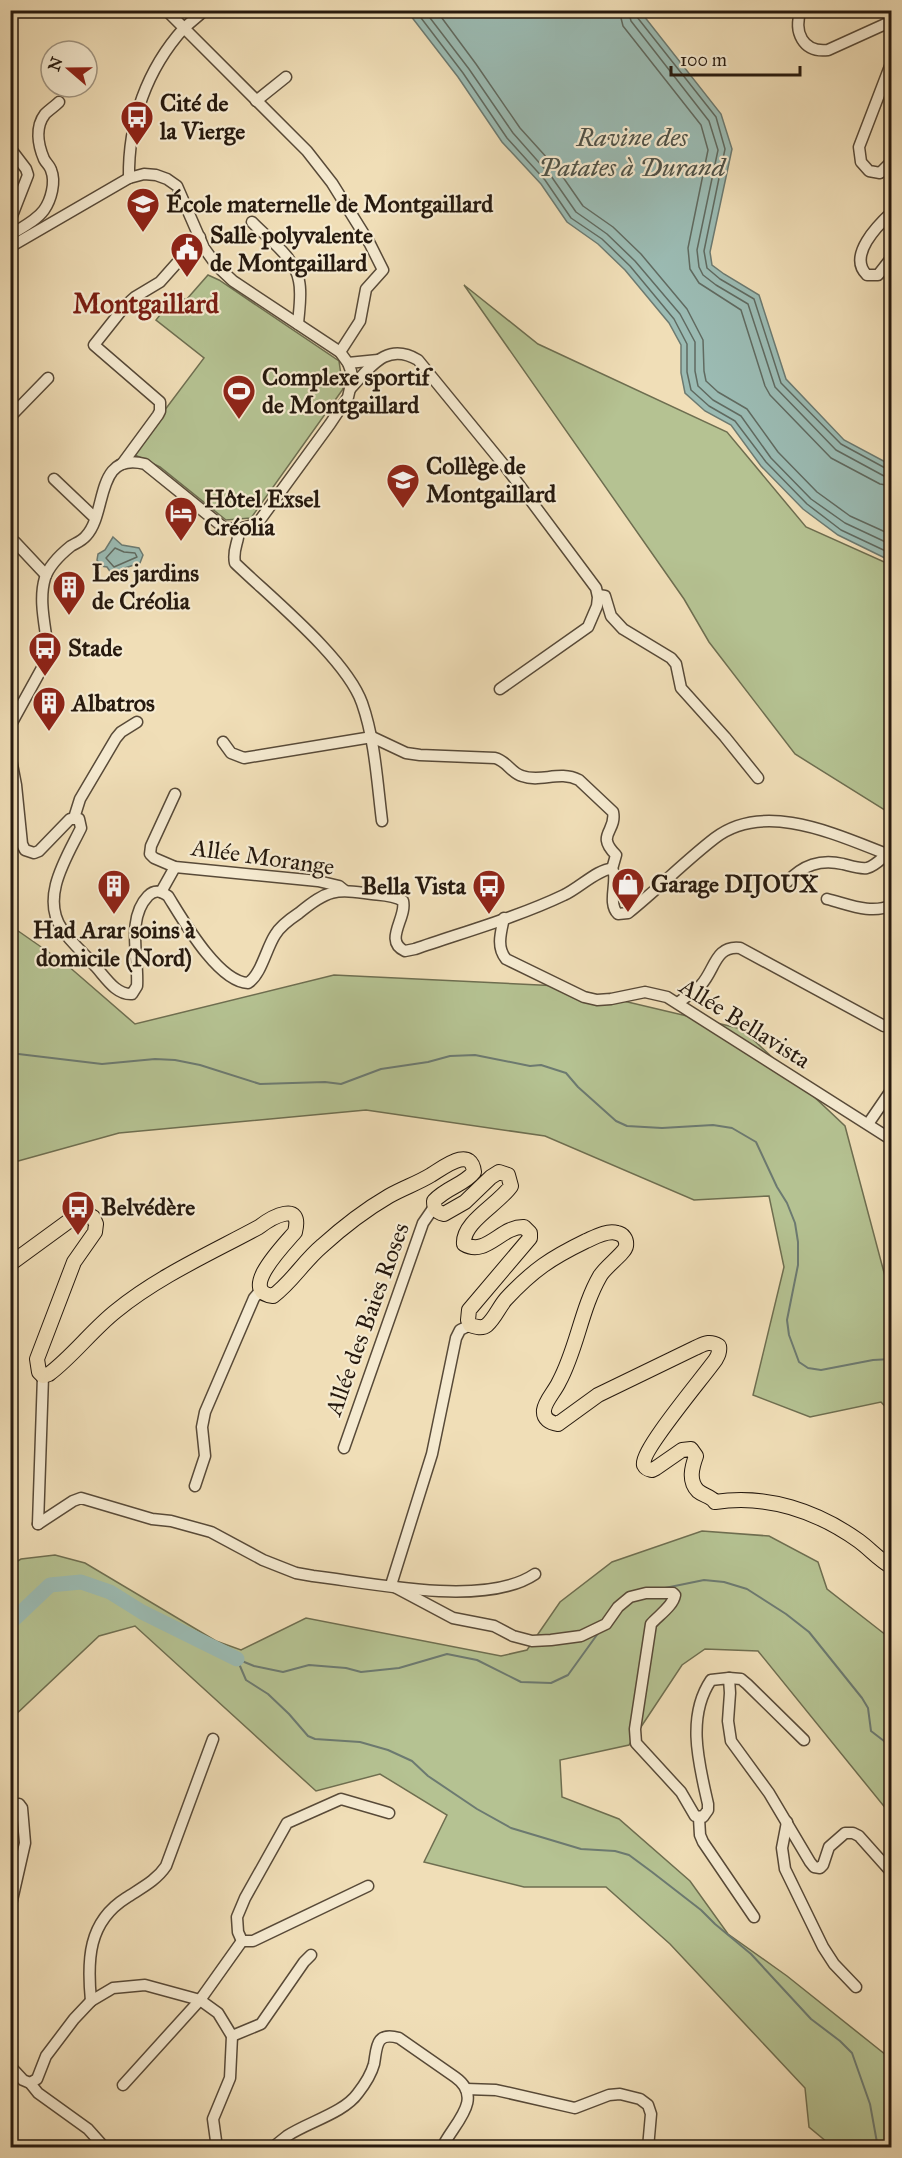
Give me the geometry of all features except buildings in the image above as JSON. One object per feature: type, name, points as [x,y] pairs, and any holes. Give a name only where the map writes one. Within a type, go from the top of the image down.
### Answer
[{"type":"main road","points":[[10,1264],[73,1218],[85,1214],[93,1217],[96,1224],[95,1232],[74,1262],[37,1359],[39,1372],[43,1376],[55,1370],[114,1312],[158,1281],[259,1227],[270,1218],[290,1213],[296,1226],[295,1232],[262,1275],[259,1285],[261,1290],[273,1296],[320,1247],[369,1208],[429,1177],[454,1161],[463,1158],[470,1160],[474,1172],[468,1179],[443,1191],[434,1201],[434,1208],[444,1214],[465,1202],[499,1172],[508,1175],[511,1186],[469,1227],[464,1236],[464,1244],[471,1248],[481,1248],[515,1227],[524,1227],[530,1233],[530,1238],[469,1310],[470,1325],[478,1328],[486,1326],[527,1276],[545,1262],[596,1236],[610,1232],[624,1236],[627,1242],[626,1249],[601,1275],[590,1299],[565,1372],[544,1408],[544,1416],[550,1423],[558,1424],[598,1395],[707,1342],[713,1342],[720,1351],[716,1359],[655,1441],[644,1459],[644,1465],[652,1470],[682,1450],[691,1449],[696,1456],[691,1470],[695,1485],[698,1491],[715,1502],[777,1503],[810,1514],[840,1528],[862,1543],[890,1568]]},
{"type":"street","points":[[166,10],[307,151],[332,183],[370,244],[382,270],[366,289],[360,321],[340,352]]},
{"type":"street","points":[[129,178],[129,158],[142,94],[158,61],[170,44],[205,10]]},
{"type":"street","points":[[801,10],[797,22],[800,37],[817,52],[828,50],[891,21]]},
{"type":"street","points":[[891,61],[859,147],[861,162],[870,171],[880,173],[891,161]]},
{"type":"street","points":[[256,101],[286,77]]},
{"type":"street","points":[[10,236],[39,216],[45,209],[51,194],[53,179],[40,148],[38,132],[45,115],[59,102]]},
{"type":"street","points":[[10,148],[28,175],[10,221]]},
{"type":"street","points":[[10,247],[129,178],[144,174],[156,175],[177,186],[204,248],[217,266],[233,281],[340,352],[348,363],[352,380],[344,404],[260,520],[254,525],[239,529],[223,526],[145,464],[130,462],[122,464]]},
{"type":"street","points":[[891,212],[865,242],[861,261],[864,272],[867,275],[878,274],[891,257]]},
{"type":"street","points":[[252,222],[285,255],[298,276],[300,286],[298,324]]},
{"type":"street","points":[[10,726],[47,659],[42,596],[46,575],[63,553],[87,536],[109,477],[122,464],[160,411],[160,402],[94,345],[125,306],[160,282],[200,237]]},
{"type":"street","points":[[348,363],[378,360],[394,353],[405,354],[418,360],[508,470],[596,588],[598,594],[596,608],[588,627],[500,689]]},
{"type":"street","points":[[350,389],[378,360]]},
{"type":"street","points":[[10,417],[48,378]]},
{"type":"street","points":[[54,479],[95,518]]},
{"type":"street","points":[[239,529],[239,537],[233,552],[235,563],[321,645],[345,673],[361,700],[372,737],[382,821]]},
{"type":"street","points":[[15,542],[46,575]]},
{"type":"street","points":[[598,594],[605,596],[611,616],[623,629],[671,658],[676,664],[681,688],[758,778]]},
{"type":"street","points":[[74,818],[80,799],[117,738],[137,722]]},
{"type":"street","points":[[223,742],[231,753],[244,758],[372,737],[406,753],[435,757],[490,757],[505,761],[516,773],[524,777],[565,775],[579,780],[613,812],[614,821],[606,839],[607,846],[616,855],[612,869],[615,883],[613,907],[618,914],[623,915],[639,904],[717,836],[742,825],[775,821],[816,827],[889,855]]},
{"type":"street","points":[[10,754],[16,785],[22,844],[25,850],[34,853],[70,819],[79,819],[81,828],[54,890],[56,915],[61,928],[109,981],[123,993],[132,994],[137,986],[135,929],[141,906],[153,891],[168,896],[213,961],[235,979],[248,983],[257,975],[262,959],[276,933],[319,897],[330,892],[344,891],[393,897],[403,901],[403,913],[394,938],[397,945],[405,951],[566,895],[603,870],[612,869]]},
{"type":"street","name":"Allée Morange","points":[[175,794],[151,846],[150,854],[154,858],[175,867],[318,881],[339,886],[344,891]]},
{"type":"street","points":[[787,882],[795,873],[814,863],[832,862],[866,868],[889,855]]},
{"type":"street","name":"Allée Morange","points":[[161,892],[175,867]]},
{"type":"street","points":[[827,899],[867,909],[878,910],[891,905]]},
{"type":"street","name":"Allée Bellavista","points":[[504,918],[500,945],[506,959],[584,997],[597,1000],[611,999],[645,992],[678,1003],[891,1140]]},
{"type":"street","points":[[678,1003],[701,984],[719,954],[728,948],[740,948],[884,1026]]},
{"type":"street","points":[[868,1124],[891,1089]]},
{"type":"street","name":"Allée des Baies Roses","points":[[344,1448],[423,1223],[434,1208]]},
{"type":"street","points":[[195,1486],[205,1456],[202,1427],[205,1412],[254,1298],[261,1290]]},
{"type":"street","points":[[391,1586],[432,1454],[456,1338],[460,1330],[470,1325]]},
{"type":"street","points":[[43,1376],[38,1524],[81,1498],[152,1519],[171,1521],[211,1532],[263,1560],[296,1573],[427,1591],[487,1590],[516,1584],[535,1574]]},
{"type":"street","points":[[391,1586],[453,1618],[494,1626],[513,1636],[532,1641],[551,1641],[581,1636],[606,1624],[618,1607],[630,1597],[646,1593],[673,1593],[675,1595],[672,1604],[651,1624],[635,1729],[636,1743],[681,1792],[691,1812],[699,1818]]},
{"type":"street","points":[[729,1678],[728,1720],[731,1741],[787,1822],[814,1867],[820,1868],[823,1865],[829,1847],[845,1833],[854,1833],[891,1873]]},
{"type":"street","points":[[699,1818],[704,1817],[708,1810],[698,1751],[698,1712],[705,1689],[711,1680],[741,1679],[804,1740]]},
{"type":"street","points":[[91,2001],[89,1956],[103,1920],[115,1905],[155,1880],[166,1866],[213,1739]]},
{"type":"street","points":[[242,1941],[238,1932],[237,1917],[245,1898],[287,1823],[341,1799],[389,1813]]},
{"type":"street","points":[[10,1806],[19,1804],[22,1808],[25,1843],[10,1909]]},
{"type":"street","points":[[699,1818],[698,1828],[703,1842],[754,1917]]},
{"type":"street","points":[[787,1822],[782,1848],[786,1869],[823,1947],[834,1964],[856,1987]]},
{"type":"street","points":[[242,1941],[253,1941],[368,1886]]},
{"type":"street","points":[[123,2085],[200,2000],[242,1941]]},
{"type":"street","points":[[232,2036],[261,2024],[311,1955]]},
{"type":"street","points":[[30,2083],[37,2079],[46,2056],[55,2042],[91,2001],[113,1988],[145,1985],[200,2000],[218,2013],[232,2036],[230,2078],[213,2119],[217,2148]]},
{"type":"street","points":[[272,2148],[288,2136],[354,2099],[370,2074],[374,2064],[375,2047],[382,2039],[390,2036],[399,2038],[462,2081],[466,2089],[468,2105],[442,2148]]},
{"type":"street","points":[[10,2066],[22,2080],[30,2083],[38,2093],[87,2129],[105,2148]]},
{"type":"street","points":[[466,2089],[496,2090],[575,2108],[609,2095],[620,2094],[640,2098],[648,2105],[651,2114],[648,2143]]},
{"type":"green space","name":"Complexe sportif de Montgaillard","points":[[208,275],[219,280],[339,361],[343,389],[251,518],[226,520],[160,467],[135,455],[134,451],[204,358],[156,320],[176,294],[186,300]]},
{"type":"green space","points":[[464,285],[538,344],[727,432],[806,527],[891,565],[891,814],[795,754],[709,642],[684,599]]},
{"type":"green space","points":[[11,926],[67,965],[135,1024],[334,975],[560,986],[742,1029],[845,1126],[886,1280],[891,1283],[891,1413],[881,1402],[810,1417],[753,1395],[784,1267],[769,1196],[694,1200],[545,1136],[366,1110],[119,1133],[11,1163]]},
{"type":"green space","points":[[702,1531],[769,1536],[818,1562],[827,1589],[891,1639],[891,1815],[758,1651],[705,1649],[682,1665],[629,1745],[560,1760],[562,1797],[619,1819],[690,1881],[728,1934],[787,1976],[891,2059],[891,2147],[833,2147],[809,2127],[805,2088],[670,1944],[606,1887],[524,1887],[424,1862],[447,1815],[380,1774],[316,1791],[135,1626],[99,1636],[11,1719],[11,1565],[21,1559],[55,1555],[85,1563],[216,1641],[241,1650],[306,1618],[501,1656],[527,1650],[560,1602],[612,1562]]},
{"type":"water","name":"Ravine des Patates à Durand","points":[[407,11],[640,11],[721,114],[732,149],[710,252],[712,265],[759,295],[786,379],[844,440],[891,465],[891,561],[838,535],[803,509],[761,466],[731,425],[705,411],[685,393],[681,373],[681,345],[669,323],[625,270],[598,244],[567,222],[541,184],[502,142],[458,77]]},
{"type":"water","points":[[113,537],[122,545],[139,548],[143,555],[140,563],[125,568],[116,580],[107,567],[101,566],[97,560],[98,554],[105,550]]},
{"type":"waterway","points":[[10,1053],[102,1064],[155,1059],[175,1060],[200,1065],[260,1084],[325,1082],[341,1084],[381,1069],[428,1062],[450,1056],[475,1055],[530,1066],[541,1065],[566,1073],[616,1121],[627,1126],[662,1128],[713,1125],[732,1128],[756,1142],[795,1223],[798,1265],[787,1320],[789,1335],[799,1362],[808,1368],[821,1370],[873,1360],[892,1359]]},
{"type":"waterway","points":[[665,1588],[704,1580],[724,1582],[747,1589],[786,1614],[809,1632],[862,1698],[868,1708],[871,1731],[884,1741],[892,1753]]},
{"type":"waterway","points":[[10,1623],[50,1585],[81,1582],[110,1592],[142,1612],[237,1659]]},
{"type":"waterway","points":[[237,1659],[254,1666],[283,1672],[309,1665],[346,1668],[361,1672],[399,1668],[447,1654],[477,1660],[521,1682],[551,1683],[568,1675],[599,1632]]},
{"type":"waterway","points":[[237,1659],[246,1680],[268,1694],[308,1736],[315,1739],[360,1742],[388,1750],[412,1761],[428,1776],[477,1809],[511,1828],[581,1849],[615,1851],[629,1855],[652,1872],[701,1910],[751,1954],[811,2019],[852,2053],[870,2104],[878,2148]]},
{"type":"place","name":"Cité de la Vierge","points":[[137,146]]},
{"type":"place","name":"École maternelle de Montgaillard","points":[[143,233]]},
{"type":"place","name":"Salle polyvalente de Montgaillard","points":[[187,278]]},
{"type":"place","name":"Complexe sportif de Montgaillard","points":[[239,420]]},
{"type":"place","name":"Collège de Montgaillard","points":[[403,509]]},
{"type":"place","name":"Hôtel Exsel Créolia","points":[[181,542]]},
{"type":"place","name":"Les jardins de Créolia","points":[[69,616]]},
{"type":"place","name":"Stade","points":[[45,677]]},
{"type":"place","name":"Albatros","points":[[49,732]]},
{"type":"place","name":"Garage DIJOUX","points":[[628,913]]},
{"type":"place","name":"Had Arar soins à domicile (Nord)","points":[[114,915]]},
{"type":"place","name":"Bella Vista","points":[[489,915]]},
{"type":"place","name":"Belvédère","points":[[78,1236]]},
{"type":"district","name":"Montgaillard","points":[[146,303]]}]
